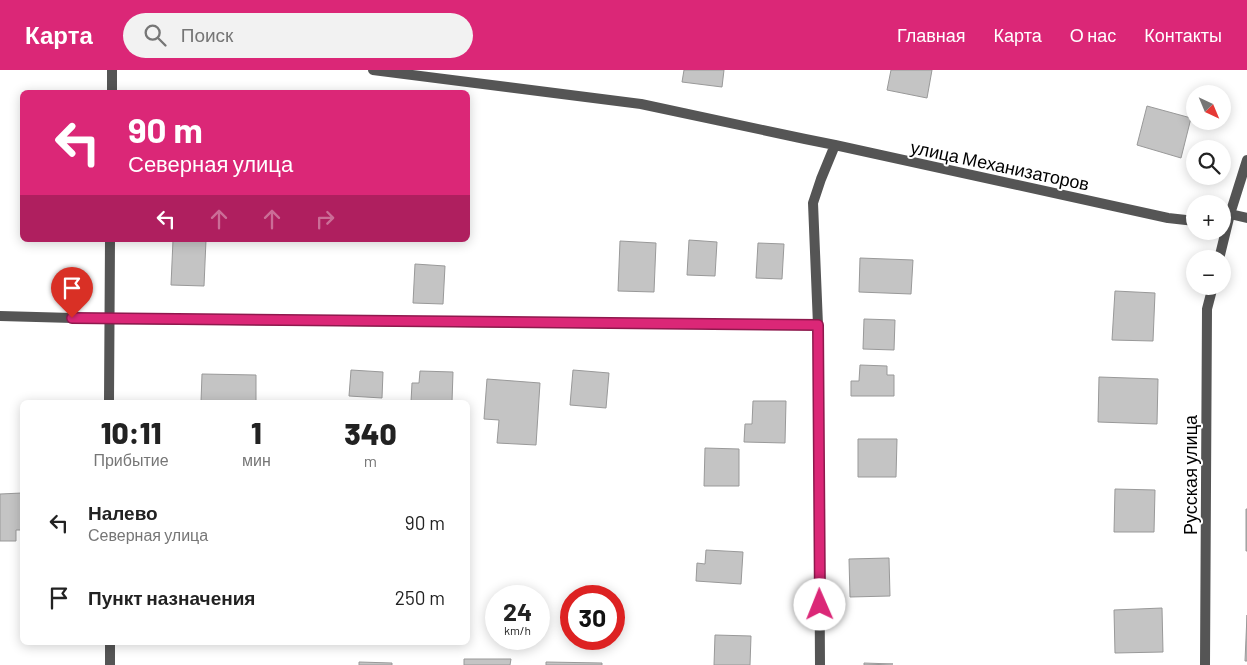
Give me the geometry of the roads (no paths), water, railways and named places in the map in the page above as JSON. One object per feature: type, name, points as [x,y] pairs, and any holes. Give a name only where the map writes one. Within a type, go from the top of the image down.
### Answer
[{"type":"street","points":[[112,70],[112,90]]},
{"type":"street","name":"улица Механизаторов","points":[[372,70],[641,104],[1168,218],[1186,220]]},
{"type":"street","points":[[820,665],[818,325],[814,203],[821,179],[835,145]]},
{"type":"street","points":[[1231,211],[1247,160]]},
{"type":"street","points":[[1231,214],[1247,218]]},
{"type":"street","points":[[109,400],[110,242]]},
{"type":"street","name":"Русская улица","points":[[1205,665],[1207,309],[1211,295]]},
{"type":"street","points":[[0,316],[109,319],[818,325]]},
{"type":"street","points":[[110,645],[110,665]]}]
